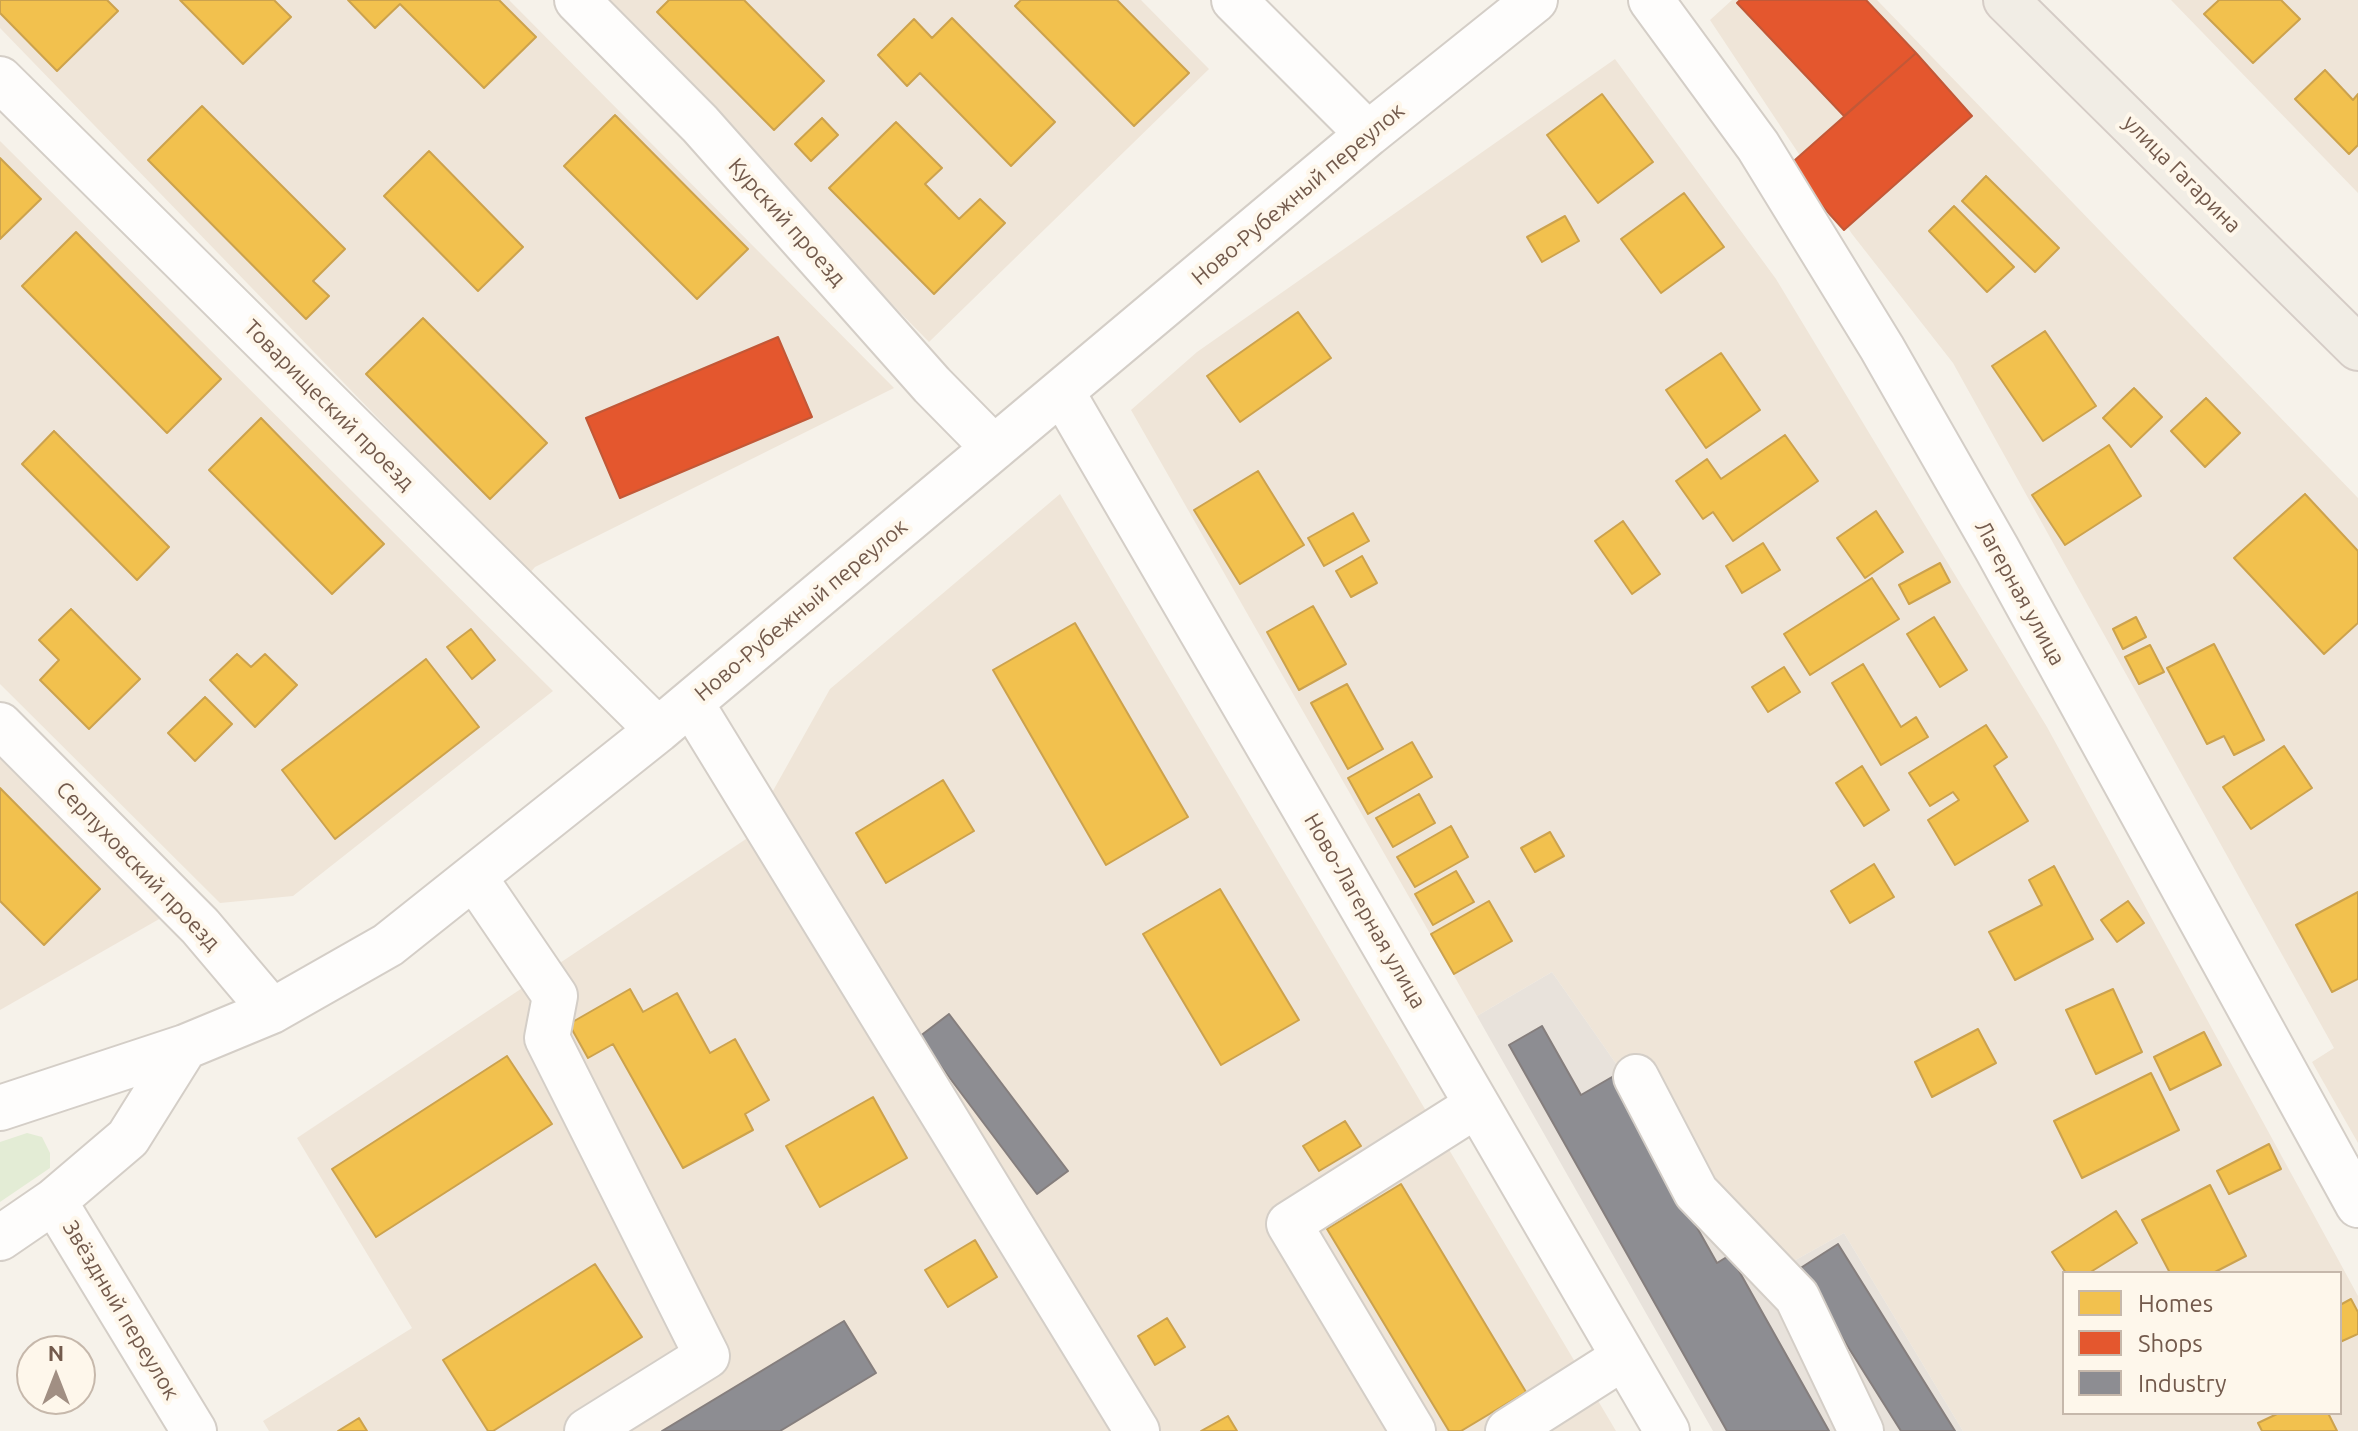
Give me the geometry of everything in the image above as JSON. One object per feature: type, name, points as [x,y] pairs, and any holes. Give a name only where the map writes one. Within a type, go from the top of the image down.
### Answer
[{"type":"main road","name":"улица Гагарина","points":[[2006,0],[2358,348]]},
{"type":"street","name":"Курский проезд","points":[[577,0],[700,124],[932,385],[994,448]]},
{"type":"street","points":[[1234,0],[1368,134]]},
{"type":"street","name":"Ново-Рубежный переулок","points":[[10,1093],[185,1047],[272,1011],[388,945],[691,703],[1368,134],[1535,0]]},
{"type":"street","name":"Лагерная улица","points":[[1651,0],[1758,146],[1882,348],[1997,549],[2358,1205]]},
{"type":"street","name":"Товарищеский проезд","points":[[0,79],[658,730]]},
{"type":"street","name":"Ново-Лагерная улица","points":[[1062,392],[1667,1431]]},
{"type":"street","points":[[691,703],[1137,1431]]},
{"type":"street","name":"Серпуховский проезд","points":[[0,725],[200,926],[272,1011]]},
{"type":"street","points":[[474,877],[555,996],[547,1038],[707,1356],[587,1431]]},
{"type":"street","name":"Звёздный переулок","points":[[185,1047],[128,1138],[54,1201],[194,1431]]},
{"type":"street","points":[[1636,1077],[1696,1192],[1797,1297],[1861,1431]]},
{"type":"street","points":[[1413,1431],[1289,1224],[1477,1105]]},
{"type":"street","points":[[0,1238],[54,1201]]},
{"type":"street","points":[[1508,1431],[1624,1357]]},
{"type":"shaded area","points":[[0,0],[509,0],[894,388],[535,567],[529,574],[0,28]]},
{"type":"shaded area","points":[[595,0],[1141,0],[1209,69],[929,342]]},
{"type":"shaded area","points":[[1732,0],[1877,0],[2358,498],[2358,1143],[2312,1062],[2334,1048],[1953,363],[1852,234],[1710,20]]},
{"type":"shaded area","points":[[2171,0],[2358,0],[2358,193]]},
{"type":"shaded area","points":[[1615,59],[1776,279],[2047,727],[2358,1296],[2358,1431],[1963,1431],[1844,1233],[1792,1262],[1714,1186],[1642,1054],[1617,1065],[1552,972],[1477,1016],[1131,410],[1197,352]]},
{"type":"shaded area","points":[[0,141],[553,691],[293,896],[220,903],[0,684]]},
{"type":"shaded area","points":[[1060,494],[1616,1431],[269,1431],[263,1421],[412,1328],[297,1138],[746,839],[830,689]]},
{"type":"shaded area","points":[[0,746],[168,914],[0,1010]]},
{"type":"shaded area","points":[[1552,972],[1617,1065],[1642,1054],[1714,1186],[1792,1262],[1844,1233],[1963,1431],[1713,1431],[1477,1016]]},
{"type":"green space","points":[[27,1133],[42,1137],[50,1153],[50,1168],[0,1202],[0,1142]]},
{"type":"building: Homes","points":[[0,0],[107,0],[118,11],[57,71],[0,13]]},
{"type":"building: Homes","points":[[180,0],[274,0],[291,17],[243,64]]},
{"type":"building: Homes","points":[[348,0],[499,0],[536,37],[484,88],[400,4],[375,28]]},
{"type":"building: Homes","points":[[669,0],[744,0],[824,81],[774,130],[657,12]]},
{"type":"building: Homes","points":[[1021,0],[1117,0],[1189,73],[1134,126],[1015,6]]},
{"type":"building: Homes","points":[[2219,0],[2281,0],[2300,19],[2253,63],[2204,14]]},
{"type":"building: Homes","points":[[952,18],[1055,122],[1011,166],[920,73],[907,86],[878,55],[914,19],[932,38]]},
{"type":"building: Homes","points":[[2325,70],[2353,100],[2358,94],[2358,145],[2349,154],[2295,99]]},
{"type":"building: Homes","points":[[1602,94],[1653,162],[1598,203],[1547,135]]},
{"type":"building: Homes","points":[[202,106],[345,249],[313,281],[329,296],[306,319],[148,160]]},
{"type":"building: Homes","points":[[615,115],[748,249],[697,299],[564,166]]},
{"type":"building: Homes","points":[[822,118],[838,135],[811,161],[795,144]]},
{"type":"building: Homes","points":[[896,122],[942,168],[925,184],[959,219],[980,199],[1005,223],[934,294],[829,188]]},
{"type":"building: Homes","points":[[429,151],[523,247],[478,291],[384,196]]},
{"type":"building: Homes","points":[[0,158],[41,199],[0,239]]},
{"type":"building: Homes","points":[[1986,176],[2059,248],[2035,272],[1962,201]]},
{"type":"building: Homes","points":[[1684,193],[1724,247],[1661,293],[1621,239]]},
{"type":"building: Homes","points":[[1954,206],[2014,267],[1987,292],[1929,231]]},
{"type":"building: Homes","points":[[1565,216],[1579,241],[1542,262],[1527,237]]},
{"type":"building: Homes","points":[[76,232],[221,379],[167,433],[22,286]]},
{"type":"building: Homes","points":[[1298,312],[1331,358],[1240,422],[1207,376]]},
{"type":"building: Homes","points":[[423,318],[547,443],[490,499],[366,374]]},
{"type":"building: Homes","points":[[2045,331],[2096,406],[2043,441],[1992,366]]},
{"type":"building: Homes","points":[[1721,353],[1760,410],[1706,448],[1666,390]]},
{"type":"building: Homes","points":[[2134,388],[2162,417],[2131,447],[2103,418]]},
{"type":"building: Homes","points":[[2206,398],[2240,433],[2205,467],[2171,431]]},
{"type":"building: Homes","points":[[261,418],[384,544],[332,594],[209,470]]},
{"type":"building: Homes","points":[[54,431],[169,547],[137,580],[22,464]]},
{"type":"building: Homes","points":[[1785,435],[1818,481],[1733,541],[1713,512],[1703,519],[1676,481],[1707,459],[1721,479]]},
{"type":"building: Homes","points":[[2109,445],[2141,496],[2065,545],[2032,495]]},
{"type":"building: Homes","points":[[1258,471],[1304,545],[1240,584],[1194,510]]},
{"type":"building: Homes","points":[[2305,494],[2358,551],[2358,623],[2324,654],[2234,558]]},
{"type":"building: Homes","points":[[1876,511],[1903,552],[1865,578],[1837,538]]},
{"type":"building: Homes","points":[[1353,513],[1369,541],[1324,566],[1308,538]]},
{"type":"building: Homes","points":[[1623,521],[1660,574],[1632,594],[1595,541]]},
{"type":"building: Homes","points":[[1763,543],[1780,570],[1742,593],[1726,566]]},
{"type":"building: Homes","points":[[1362,556],[1377,583],[1351,597],[1336,571]]},
{"type":"building: Homes","points":[[1940,563],[1950,582],[1909,604],[1899,585]]},
{"type":"building: Homes","points":[[1872,578],[1899,619],[1810,675],[1784,634]]},
{"type":"building: Homes","points":[[1313,606],[1346,664],[1299,690],[1267,632]]},
{"type":"building: Homes","points":[[71,609],[140,679],[89,729],[40,680],[59,660],[39,640]]},
{"type":"building: Homes","points":[[1934,617],[1967,670],[1940,687],[1907,634]]},
{"type":"building: Homes","points":[[2136,617],[2146,637],[2123,649],[2113,629]]},
{"type":"building: Homes","points":[[1075,623],[1188,817],[1106,865],[993,670]]},
{"type":"building: Homes","points":[[471,629],[495,660],[472,679],[447,647]]},
{"type":"building: Homes","points":[[2214,644],[2264,740],[2234,755],[2224,736],[2207,744],[2167,668]]},
{"type":"building: Homes","points":[[2150,645],[2164,672],[2139,684],[2125,657]]},
{"type":"building: Homes","points":[[237,654],[251,667],[265,654],[297,685],[255,727],[210,680]]},
{"type":"building: Homes","points":[[426,659],[479,727],[335,839],[282,770]]},
{"type":"building: Homes","points":[[1863,664],[1901,727],[1916,717],[1928,737],[1881,765],[1832,683]]},
{"type":"building: Homes","points":[[1784,667],[1800,692],[1768,712],[1752,687]]},
{"type":"building: Homes","points":[[1347,684],[1383,749],[1348,769],[1311,703]]},
{"type":"building: Homes","points":[[205,697],[232,724],[195,761],[168,733]]},
{"type":"building: Homes","points":[[1986,725],[2007,757],[1994,766],[2028,821],[1955,865],[1928,820],[1959,800],[1953,792],[1930,806],[1909,773]]},
{"type":"building: Homes","points":[[1412,742],[1432,777],[1368,814],[1348,778]]},
{"type":"building: Homes","points":[[2284,746],[2312,788],[2251,829],[2223,787]]},
{"type":"building: Homes","points":[[1862,766],[1889,810],[1864,826],[1836,783]]},
{"type":"building: Homes","points":[[943,780],[974,831],[886,883],[856,833]]},
{"type":"building: Homes","points":[[0,788],[100,889],[44,945],[0,901]]},
{"type":"building: Homes","points":[[1419,794],[1435,823],[1393,847],[1376,818]]},
{"type":"building: Homes","points":[[1451,826],[1468,857],[1415,887],[1397,857]]},
{"type":"building: Homes","points":[[1550,832],[1564,856],[1535,872],[1521,848]]},
{"type":"building: Homes","points":[[1874,864],[1894,897],[1850,923],[1831,891]]},
{"type":"building: Homes","points":[[2054,866],[2093,939],[2015,980],[1989,932],[2042,905],[2029,880]]},
{"type":"building: Homes","points":[[1456,871],[1474,902],[1433,925],[1415,894]]},
{"type":"building: Homes","points":[[1220,889],[1299,1020],[1221,1065],[1143,934]]},
{"type":"building: Homes","points":[[2358,892],[2358,979],[2332,992],[2296,925]]},
{"type":"building: Homes","points":[[1489,901],[1512,941],[1454,974],[1431,934]]},
{"type":"building: Homes","points":[[2128,901],[2144,923],[2117,942],[2101,920]]},
{"type":"building: Homes","points":[[630,989],[643,1012],[677,993],[710,1053],[735,1039],[769,1100],[745,1114],[753,1130],[683,1168],[613,1044],[588,1058],[569,1024]]},
{"type":"building: Homes","points":[[2113,989],[2142,1052],[2096,1074],[2066,1010]]},
{"type":"building: Homes","points":[[1978,1029],[1996,1063],[1932,1097],[1915,1062]]},
{"type":"building: Homes","points":[[2204,1032],[2221,1065],[2170,1090],[2154,1057]]},
{"type":"building: Homes","points":[[507,1056],[552,1124],[376,1237],[332,1169]]},
{"type":"building: Homes","points":[[2151,1073],[2179,1130],[2082,1178],[2054,1121]]},
{"type":"building: Homes","points":[[873,1097],[907,1158],[820,1207],[786,1146]]},
{"type":"building: Homes","points":[[1345,1121],[1361,1146],[1319,1171],[1303,1146]]},
{"type":"building: Homes","points":[[2269,1144],[2281,1169],[2229,1194],[2217,1171]]},
{"type":"building: Homes","points":[[1401,1184],[1526,1392],[1461,1431],[1449,1431],[1327,1229]]},
{"type":"building: Homes","points":[[2210,1185],[2246,1256],[2217,1271],[2169,1271],[2142,1220]]},
{"type":"building: Homes","points":[[2116,1211],[2137,1243],[2092,1271],[2065,1271],[2052,1252]]},
{"type":"building: Homes","points":[[975,1240],[997,1277],[948,1307],[925,1270]]},
{"type":"building: Homes","points":[[595,1264],[642,1337],[493,1431],[488,1431],[443,1360]]},
{"type":"building: Homes","points":[[2351,1299],[2358,1312],[2358,1334],[2342,1341],[2342,1304]]},
{"type":"building: Homes","points":[[1167,1318],[1185,1347],[1155,1365],[1138,1336]]},
{"type":"building: Homes","points":[[2275,1415],[2329,1415],[2337,1431],[2262,1431],[2258,1423]]},
{"type":"building: Homes","points":[[1228,1416],[1237,1431],[1201,1431]]},
{"type":"building: Homes","points":[[359,1418],[367,1431],[338,1431]]},
{"type":"building: Shops","points":[[1740,0],[1866,0],[1916,53],[1844,116],[1737,3]]},
{"type":"building: Shops","points":[[1916,53],[1972,116],[1844,230],[1787,167]]},
{"type":"building: Shops","points":[[778,337],[812,417],[620,498],[586,418]]},
{"type":"building: Industry","points":[[949,1014],[1068,1171],[1037,1194],[919,1037]]},
{"type":"building: Industry","points":[[1542,1026],[1581,1095],[1612,1077],[1717,1263],[1730,1255],[1829,1431],[1727,1431],[1509,1045]]},
{"type":"building: Industry","points":[[1838,1244],[1955,1431],[1901,1431],[1799,1269]]},
{"type":"building: Industry","points":[[844,1321],[876,1373],[780,1431],[662,1431]]}]
